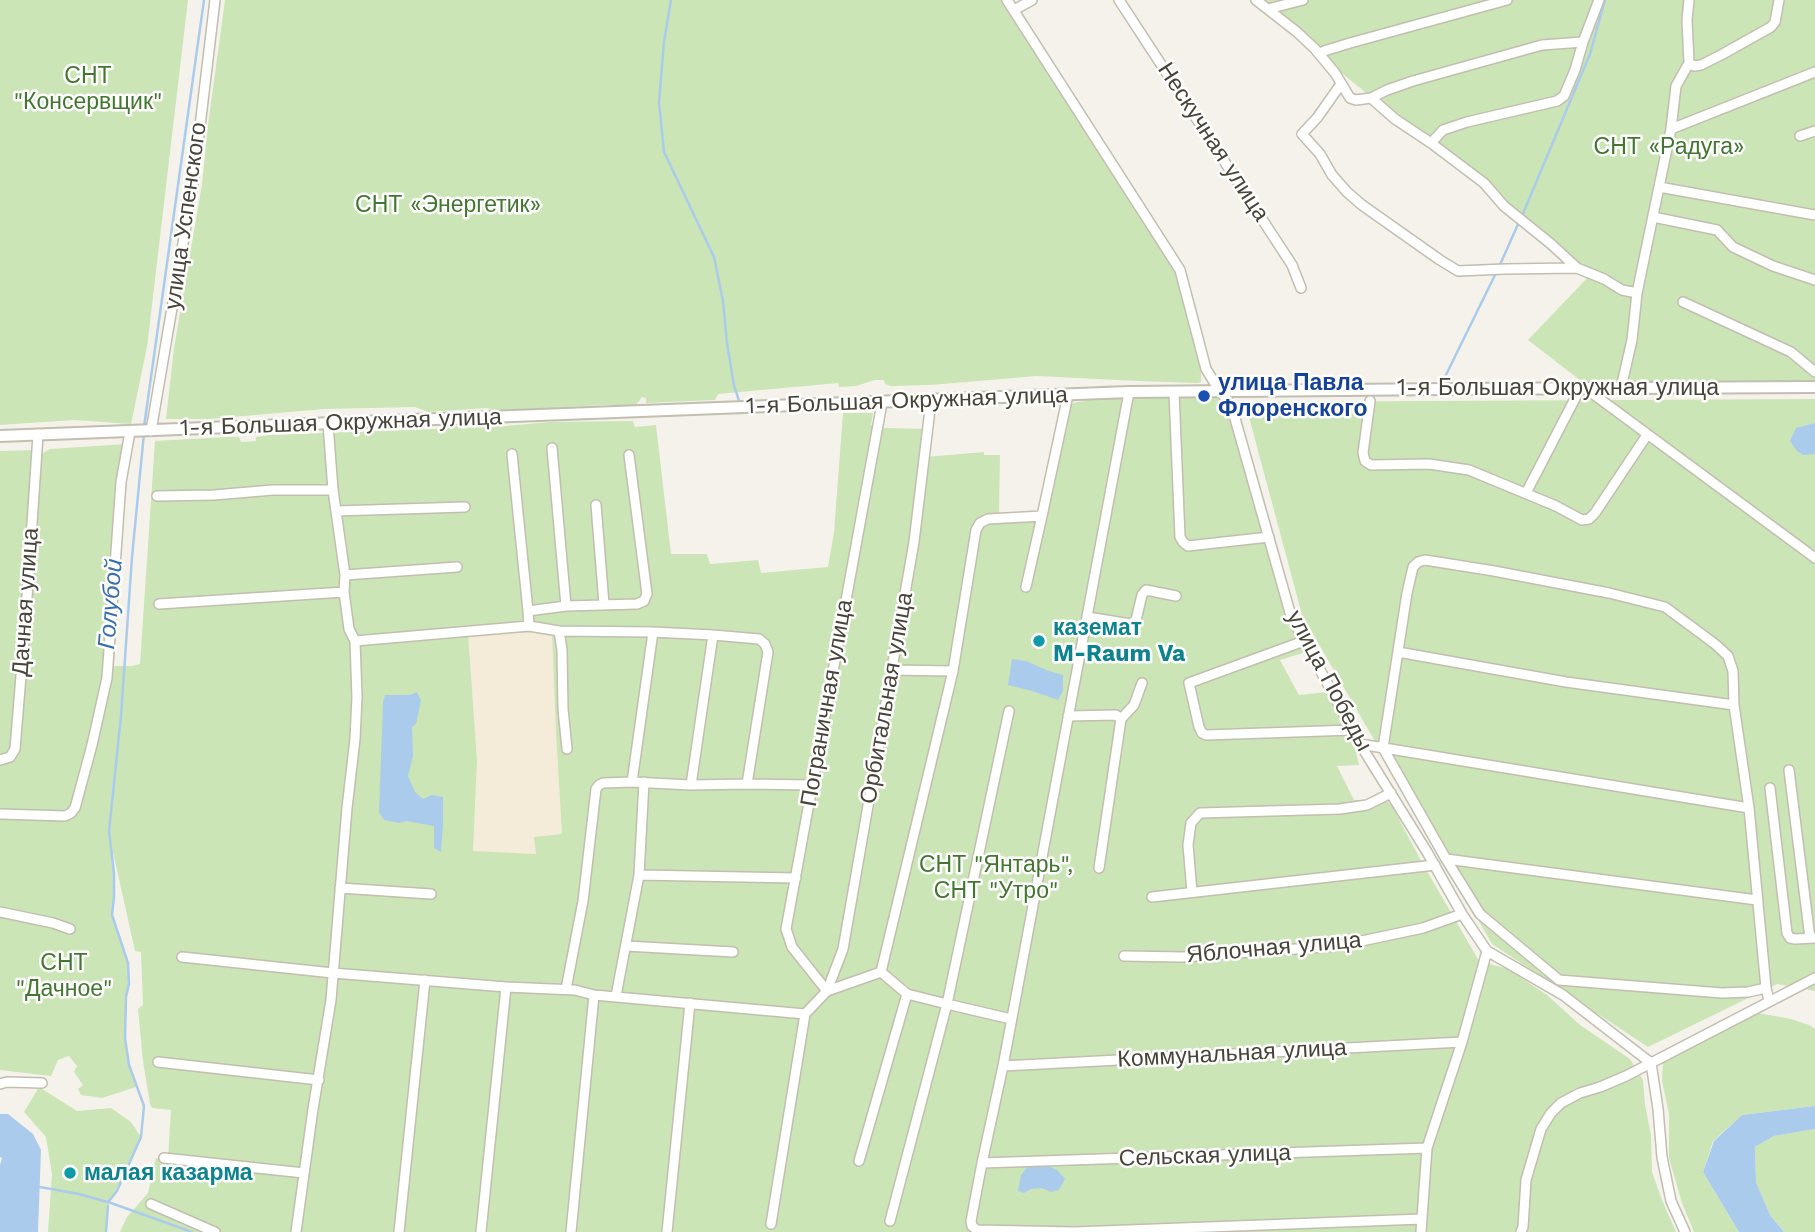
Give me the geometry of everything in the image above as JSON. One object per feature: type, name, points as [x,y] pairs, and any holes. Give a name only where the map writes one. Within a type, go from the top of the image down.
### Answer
[{"type":"street","name":"улица Успенского","points":[[151,431],[193,185],[215,0]]},
{"type":"street","points":[[1007,0],[1180,270],[1206,369],[1219,390]]},
{"type":"street","points":[[1014,10],[1032,0]]},
{"type":"street","name":"Нескучная улица","points":[[1119,0],[1292,265],[1301,288]]},
{"type":"street","points":[[1256,0],[1297,32],[1320,55],[1350,98],[1356,100],[1371,98],[1413,80],[1542,45],[1583,42]]},
{"type":"street","points":[[1268,9],[1303,0]]},
{"type":"street","points":[[1320,55],[1324,51],[1350,43],[1507,0]]},
{"type":"street","points":[[1432,143],[1443,130],[1557,101],[1564,96],[1599,0]]},
{"type":"street","points":[[1621,388],[1632,340],[1637,293],[1671,129],[1676,86],[1689,64],[1689,0]]},
{"type":"street","points":[[1689,64],[1701,65],[1771,27],[1779,9],[1779,0]]},
{"type":"street","points":[[1671,129],[1815,72]]},
{"type":"street","points":[[1342,84],[1302,134],[1320,154],[1332,175],[1362,205],[1458,271],[1577,268]]},
{"type":"street","points":[[1371,98],[1395,119],[1432,143],[1484,183],[1504,206],[1577,268],[1622,290],[1637,293]]},
{"type":"street","points":[[1800,136],[1815,131]]},
{"type":"street","points":[[1660,187],[1815,215]]},
{"type":"street","points":[[1653,218],[1717,230],[1733,247],[1773,266],[1815,280]]},
{"type":"street","points":[[1683,302],[1791,352],[1815,372]]},
{"type":"street","name":"1-я Большая Окружная улица","points":[[0,436],[1129,392],[1815,387]]},
{"type":"street","points":[[1527,493],[1582,388],[1815,558]]},
{"type":"street","name":"улица Победы","points":[[1219,390],[1234,415],[1291,616],[1360,744],[1487,951]]},
{"type":"street","points":[[1129,392],[972,1226],[977,1230],[1075,1232],[1422,1219]]},
{"type":"street","points":[[1174,392],[1183,542],[1188,546],[1269,537]]},
{"type":"street","points":[[1026,587],[1068,395]]},
{"type":"street","name":"Орбитальная улица","points":[[827,991],[843,949],[914,542],[931,401]]},
{"type":"street","points":[[1370,401],[1363,453],[1365,460],[1371,465],[1429,464],[1469,470],[1527,493],[1582,520],[1589,519],[1595,513],[1647,435]]},
{"type":"street","name":"Пограничная улица","points":[[827,991],[792,947],[786,929],[882,403]]},
{"type":"street","points":[[296,1232],[331,1000],[357,697],[355,641],[349,629],[344,592],[345,575],[333,490],[328,424]]},
{"type":"street","points":[[0,814],[65,816],[75,808],[107,678],[121,482],[133,431]]},
{"type":"street","name":"Дачная улица","points":[[0,760],[10,757],[15,749],[38,435]]},
{"type":"street","points":[[552,448],[566,606]]},
{"type":"street","points":[[512,454],[529,626]]},
{"type":"street","points":[[528,611],[566,606],[637,604],[644,601],[647,594],[629,455]]},
{"type":"street","points":[[157,496],[333,490]]},
{"type":"street","points":[[596,505],[604,604]]},
{"type":"street","points":[[336,511],[465,507]]},
{"type":"street","points":[[881,972],[953,671],[976,530],[980,523],[988,519],[1042,516]]},
{"type":"street","points":[[1766,988],[1722,993],[1559,981],[1480,914],[1383,748],[1413,566],[1425,560],[1609,593],[1665,607],[1728,656],[1733,671],[1734,705],[1749,808],[1769,1002]]},
{"type":"street","points":[[345,575],[457,567]]},
{"type":"street","points":[[1087,617],[1131,624],[1136,620],[1146,590],[1177,596]]},
{"type":"street","points":[[159,604],[344,592]]},
{"type":"street","points":[[355,641],[529,626],[559,631],[653,632],[760,639],[768,652],[747,784]]},
{"type":"street","points":[[559,631],[567,748]]},
{"type":"street","points":[[632,782],[653,632]]},
{"type":"street","points":[[691,785],[713,635]]},
{"type":"street","points":[[1304,641],[1189,683],[1202,733],[1353,730]]},
{"type":"street","points":[[1398,652],[1566,682],[1734,705]]},
{"type":"street","points":[[891,670],[953,671]]},
{"type":"street","points":[[1099,868],[1121,719],[1134,705],[1142,683]]},
{"type":"street","points":[[890,1221],[947,1004],[1009,711]]},
{"type":"street","points":[[1068,716],[1116,715],[1121,719]]},
{"type":"street","points":[[1360,744],[1749,808]]},
{"type":"street","points":[[1770,788],[1787,933],[1790,938],[1812,938],[1789,770]]},
{"type":"street","points":[[566,989],[583,901],[596,789],[599,785],[644,782],[812,786]]},
{"type":"street","points":[[616,996],[639,876],[644,782]]},
{"type":"street","points":[[1192,892],[1188,845],[1191,822],[1200,813],[1340,809],[1367,805],[1391,793]]},
{"type":"street","points":[[1446,859],[1757,900]]},
{"type":"street","points":[[1152,897],[1435,865]]},
{"type":"street","points":[[639,876],[796,878]]},
{"type":"street","points":[[340,888],[431,894]]},
{"type":"street","points":[[0,912],[70,929]]},
{"type":"street","name":"Яблочная улица","points":[[1124,956],[1182,957],[1338,946],[1423,928],[1462,914]]},
{"type":"street","points":[[626,946],[733,952]]},
{"type":"street","points":[[1421,1232],[1427,1148],[1462,1042],[1487,951],[1563,995],[1651,1063],[1662,1157],[1671,1201],[1685,1232]]},
{"type":"street","points":[[182,957],[333,973],[506,987],[566,989],[594,995],[805,1014]]},
{"type":"street","points":[[771,1224],[805,1014],[827,991],[881,972]]},
{"type":"street","points":[[881,972],[907,994],[1011,1019]]},
{"type":"street","points":[[1521,1232],[1526,1180],[1542,1129],[1550,1113],[1561,1103],[1651,1063],[1815,978]]},
{"type":"street","points":[[399,1232],[425,980]]},
{"type":"street","points":[[481,1232],[506,987]]},
{"type":"street","points":[[859,1161],[907,994]]},
{"type":"street","points":[[572,1232],[594,995]]},
{"type":"street","points":[[667,1232],[690,1003]]},
{"type":"street","name":"Коммунальная улица","points":[[1003,1066],[1462,1042]]},
{"type":"street","points":[[158,1062],[319,1080]]},
{"type":"street","points":[[0,1084],[41,1083]]},
{"type":"street","name":"Сельская улица","points":[[982,1163],[1427,1148]]},
{"type":"street","points":[[164,1158],[304,1173]]},
{"type":"street","points":[[151,1204],[215,1232]]},
{"type":"shaded area","points":[[552,632],[562,835],[536,854],[473,852],[477,761],[468,634]]},
{"type":"green space","name":"СНТ \"Консервщик\"","points":[[0,0],[188,0],[147,347],[131,424],[74,420],[0,425]]},
{"type":"green space","name":"СНТ «Энергетик»","points":[[225,0],[1008,0],[1172,251],[1201,364],[1201,382],[1037,376],[891,386],[885,384],[884,380],[875,380],[856,386],[839,387],[838,383],[718,394],[715,400],[646,403],[646,398],[642,397],[636,405],[428,412],[415,407],[324,409],[209,419],[166,419],[174,348],[202,184]]},
{"type":"green space","name":"СНТ «Радуга»","points":[[1251,0],[1815,0],[1815,381],[1585,384],[1528,340],[1591,274]]},
{"type":"green space","name":"СНТ \"Янтарь\", СНТ \"Утро\"","points":[[1138,395],[1224,398],[1306,652],[1280,660],[1299,695],[1328,692],[1356,752],[1359,765],[1337,766],[1354,800],[1386,800],[1392,806],[1479,961],[1508,969],[1547,995],[1580,1025],[1630,1059],[1643,1080],[1651,1135],[1652,1172],[1676,1232],[120,1232],[127,1217],[148,1193],[156,1158],[168,1158],[171,1110],[152,1108],[150,1104],[138,1009],[143,1005],[141,952],[135,951],[113,852],[112,915],[128,963],[125,1038],[136,1087],[102,1098],[81,1095],[78,1089],[83,1085],[74,1072],[77,1066],[69,1056],[58,1060],[51,1076],[0,1070],[0,451],[41,450],[43,453],[50,449],[127,444],[114,666],[132,666],[140,664],[155,441],[239,437],[241,442],[256,441],[256,437],[269,435],[435,429],[446,426],[458,426],[462,429],[550,422],[633,421],[635,427],[656,425],[671,554],[707,554],[710,564],[758,560],[761,573],[828,567],[834,532],[843,413],[873,413],[871,425],[885,428],[928,429],[926,457],[984,452],[984,455],[1000,455],[999,513],[1045,518],[1063,406],[1089,398]],"holes":[[[552,632],[562,834],[534,837],[536,854],[473,851],[477,761],[468,634]]]},
{"type":"green space","points":[[1815,399],[1815,991],[1777,984],[1648,1047],[1492,944],[1302,615],[1245,402]]},
{"type":"green space","points":[[1758,1013],[1791,1019],[1815,1029],[1815,1106],[1742,1115],[1713,1141],[1703,1172],[1739,1232],[1694,1232],[1669,1158],[1669,1114],[1662,1081],[1663,1058]]},
{"type":"green space","points":[[39,1087],[77,1111],[111,1108],[131,1122],[141,1137],[117,1191],[109,1201],[106,1232],[48,1232],[52,1174],[46,1137],[24,1112]]},
{"type":"green space","points":[[1815,1129],[1815,1232],[1784,1232],[1770,1215],[1756,1182],[1755,1147],[1774,1136]]},
{"type":"water","points":[[1815,423],[1815,454],[1803,455],[1790,441],[1796,428]]},
{"type":"water","points":[[1012,659],[1026,661],[1063,675],[1063,691],[1058,700],[1008,685]]},
{"type":"water","points":[[417,692],[421,700],[416,724],[412,727],[413,756],[408,776],[415,792],[423,799],[432,795],[443,797],[441,852],[434,848],[434,826],[384,820],[379,812],[385,695],[410,695]]},
{"type":"water","points":[[1815,1106],[1815,1129],[1774,1136],[1755,1147],[1756,1182],[1770,1215],[1784,1232],[1739,1232],[1703,1172],[1714,1141],[1742,1115]]},
{"type":"water","points":[[0,1114],[8,1114],[33,1134],[41,1150],[38,1232],[0,1232]]},
{"type":"water","points":[[1029,1165],[1046,1165],[1057,1170],[1065,1179],[1059,1190],[1051,1192],[1041,1188],[1024,1193],[1018,1191],[1021,1175]]},
{"type":"waterway","name":"Голубой","points":[[144,427],[204,0]]},
{"type":"waterway","points":[[671,0],[659,102],[664,152],[714,257],[734,385],[739,401]]},
{"type":"waterway","points":[[1522,216],[1590,54],[1605,0]]},
{"type":"waterway","points":[[1499,267],[1519,222]]},
{"type":"waterway","points":[[1442,383],[1496,273]]},
{"type":"waterway","name":"Голубой","points":[[109,1201],[117,1191],[141,1137],[144,1106],[129,1065],[125,1038],[128,963],[112,915],[114,873],[109,831],[144,433]]},
{"type":"waterway","points":[[40,1187],[111,1203],[192,1232]]},
{"type":"waterway","name":"Голубой","points":[[106,1232],[108,1206]]},
{"type":"place","name":"улица Павла Флоренского","points":[[1204,396]]},
{"type":"place","name":"каземат M-Raum Va","points":[[1039,641]]},
{"type":"place","name":"малая казарма","points":[[70,1173]]},
{"type":"park label","name":"СНТ \"Дачное\"","points":[[64,976]]}]
